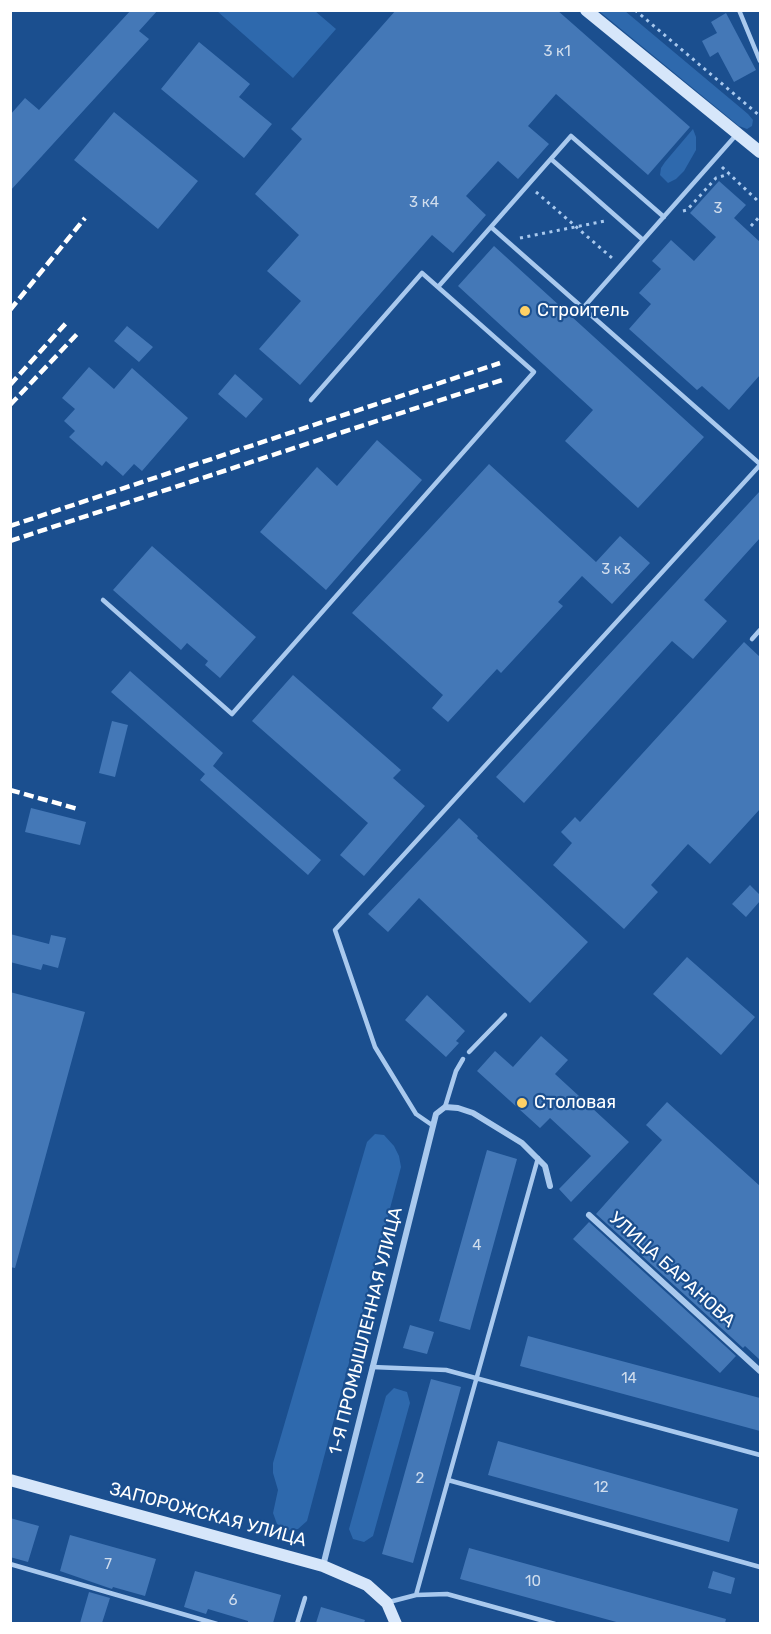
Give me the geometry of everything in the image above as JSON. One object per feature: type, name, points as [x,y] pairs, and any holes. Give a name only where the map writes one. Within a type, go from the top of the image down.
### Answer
[{"type":"main road","points":[[586,10],[737,134],[757,145]]},
{"type":"main road","name":"ЗАПОРОЖСКАЯ УЛИЦА","points":[[10,1480],[323,1566],[367,1585],[387,1603]]},
{"type":"main road","points":[[387,1603],[396,1623]]},
{"type":"street","name":"1-Я ПРОМЫШЛЕННАЯ УЛИЦА","points":[[323,1566],[432,1125],[436,1114],[445,1107]]},
{"type":"street","points":[[445,1107],[473,1113],[522,1143],[538,1158],[549,1175],[550,1186]]},
{"type":"street","name":"УЛИЦА БАРАНОВА","points":[[589,1215],[760,1371]]},
{"type":"lane","points":[[739,10],[760,61]]},
{"type":"lane","points":[[583,308],[737,134]]},
{"type":"lane","points":[[438,287],[571,136],[664,217]]},
{"type":"lane","points":[[550,159],[643,240]]},
{"type":"lane","points":[[432,1125],[416,1114],[375,1047],[335,930],[760,464],[491,227]]},
{"type":"lane","points":[[103,600],[232,714],[534,372],[422,273],[311,400]]},
{"type":"lane","points":[[752,639],[760,630]]},
{"type":"lane","points":[[469,1052],[505,1015]]},
{"type":"lane","points":[[445,1107],[456,1071],[463,1059]]},
{"type":"lane","points":[[416,1595],[538,1158]]},
{"type":"lane","points":[[372,1367],[446,1370],[760,1455]]},
{"type":"lane","points":[[448,1479],[760,1567]]},
{"type":"lane","points":[[10,1564],[217,1623]]},
{"type":"lane","points":[[387,1603],[416,1595],[447,1594],[555,1623]]},
{"type":"lane","points":[[297,1623],[305,1598]]},
{"type":"path","points":[[635,10],[760,116]]},
{"type":"path","points":[[714,160],[760,203]]},
{"type":"path","points":[[687,210],[716,178],[729,174]]},
{"type":"path","points":[[528,184],[620,266]]},
{"type":"path","points":[[751,226],[760,216]]},
{"type":"path","points":[[507,240],[618,218]]},
{"type":"shaded area","points":[[217,11],[315,11],[336,29],[293,78]]},
{"type":"shaded area","points":[[599,11],[625,11],[748,114],[753,120],[752,126],[747,129],[739,126]]},
{"type":"shaded area","points":[[693,129],[696,137],[696,150],[684,171],[668,183],[660,175],[661,168]]},
{"type":"shaded area","points":[[375,1134],[384,1135],[394,1146],[401,1167],[307,1521],[298,1529],[289,1530],[277,1524],[273,1513],[278,1490],[273,1473],[273,1463],[367,1142]]},
{"type":"shaded area","points":[[394,1388],[407,1392],[410,1403],[373,1536],[364,1542],[353,1539],[349,1529],[386,1396]]},
{"type":"building","points":[[131,10],[158,10],[139,31],[149,39],[10,191],[10,115],[25,98],[39,110]]},
{"type":"building","points":[[396,10],[557,10],[690,127],[648,175],[556,94],[528,126],[549,144],[518,179],[498,161],[466,196],[486,215],[453,253],[432,235],[300,385],[259,349],[301,301],[267,271],[299,235],[255,194],[302,139],[291,129]]},
{"type":"building","points":[[726,13],[756,70],[734,82],[718,52],[710,57],[702,41],[717,33],[711,22]]},
{"type":"building","points":[[199,42],[250,84],[239,97],[272,124],[244,158],[161,89]]},
{"type":"building","points":[[114,112],[198,181],[158,229],[74,160]]},
{"type":"building","points":[[719,181],[746,205],[734,218],[760,242],[760,375],[729,410],[702,386],[697,390],[629,329],[651,304],[639,293],[661,269],[652,261],[671,240],[694,261],[716,237],[690,213]]},
{"type":"building","points":[[494,246],[704,437],[638,508],[565,441],[593,410],[458,286]]},
{"type":"building","points":[[127,326],[153,347],[139,362],[114,341]]},
{"type":"building","points":[[89,367],[114,389],[132,368],[188,418],[142,471],[134,464],[123,476],[106,461],[102,466],[69,437],[75,431],[64,421],[75,409],[62,398]]},
{"type":"building","points":[[235,374],[263,399],[246,418],[218,394]]},
{"type":"building","points":[[377,440],[422,480],[326,590],[260,532],[317,467],[337,486]]},
{"type":"building","points":[[489,464],[596,562],[620,536],[650,563],[612,604],[582,576],[558,602],[563,606],[501,673],[497,669],[448,722],[432,708],[443,695],[352,613]]},
{"type":"building","points":[[760,491],[760,538],[704,600],[727,621],[693,659],[672,641],[524,803],[496,777]]},
{"type":"building","points":[[152,546],[256,637],[220,678],[205,665],[208,661],[187,643],[181,650],[113,590]]},
{"type":"building","points":[[744,642],[760,657],[760,809],[710,864],[688,844],[651,885],[658,892],[624,929],[553,865],[572,843],[561,832],[575,817],[580,822]]},
{"type":"building","points":[[130,671],[223,753],[213,766],[321,860],[308,875],[200,780],[205,774],[111,692]]},
{"type":"building","points":[[293,675],[401,770],[393,778],[425,806],[364,876],[340,855],[368,823],[252,721]]},
{"type":"building","points":[[112,721],[128,725],[115,777],[99,773]]},
{"type":"building","points":[[31,808],[86,822],[80,845],[25,832]]},
{"type":"building","points":[[459,818],[478,836],[477,838],[588,942],[530,1003],[419,898],[388,932],[368,914]]},
{"type":"building","points":[[750,885],[760,895],[760,901],[746,917],[732,904]]},
{"type":"building","points":[[10,934],[49,944],[51,935],[66,938],[58,968],[43,964],[41,970],[10,962]]},
{"type":"building","points":[[687,957],[755,1017],[721,1055],[653,994]]},
{"type":"building","points":[[10,992],[85,1012],[15,1268],[10,1267]]},
{"type":"building","points":[[427,995],[465,1031],[456,1041],[459,1043],[446,1057],[405,1020]]},
{"type":"building","points":[[541,1036],[568,1060],[555,1074],[629,1142],[571,1202],[559,1189],[591,1156],[550,1118],[540,1128],[477,1071],[495,1051],[513,1067]]},
{"type":"building","points":[[667,1102],[760,1186],[760,1360],[745,1346],[743,1348],[596,1214],[662,1140],[646,1125]]},
{"type":"building","points":[[487,1150],[517,1159],[470,1330],[439,1321]]},
{"type":"building","points":[[589,1222],[736,1356],[720,1373],[573,1239]]},
{"type":"building","points":[[410,1325],[434,1332],[427,1354],[403,1348]]},
{"type":"building","points":[[528,1336],[760,1398],[760,1431],[520,1366]]},
{"type":"building","points":[[431,1379],[461,1387],[413,1563],[382,1554]]},
{"type":"building","points":[[498,1441],[738,1509],[729,1542],[488,1475]]},
{"type":"building","points":[[10,1518],[39,1526],[28,1562],[10,1557]]},
{"type":"building","points":[[70,1535],[156,1559],[145,1596],[113,1587],[112,1589],[60,1571]]},
{"type":"building","points":[[469,1548],[726,1619],[725,1623],[620,1623],[460,1579]]},
{"type":"building","points":[[195,1571],[281,1595],[273,1623],[248,1623],[248,1621],[208,1609],[206,1614],[184,1607]]},
{"type":"building","points":[[713,1571],[735,1578],[731,1594],[708,1588]]},
{"type":"building","points":[[89,1592],[110,1598],[102,1623],[80,1623]]},
{"type":"building","points":[[321,1607],[365,1620],[364,1623],[316,1623]]},
{"type":"railway","points":[[10,310],[85,218]]},
{"type":"railway","points":[[10,385],[68,321]]},
{"type":"railway","points":[[10,405],[79,332]]},
{"type":"railway","points":[[10,526],[500,363]]},
{"type":"railway","points":[[10,541],[505,379]]},
{"type":"railway","points":[[10,790],[78,809]]},
{"type":"place","name":"Строитель","points":[[525,311]]},
{"type":"place","name":"Столовая","points":[[522,1103]]}]
